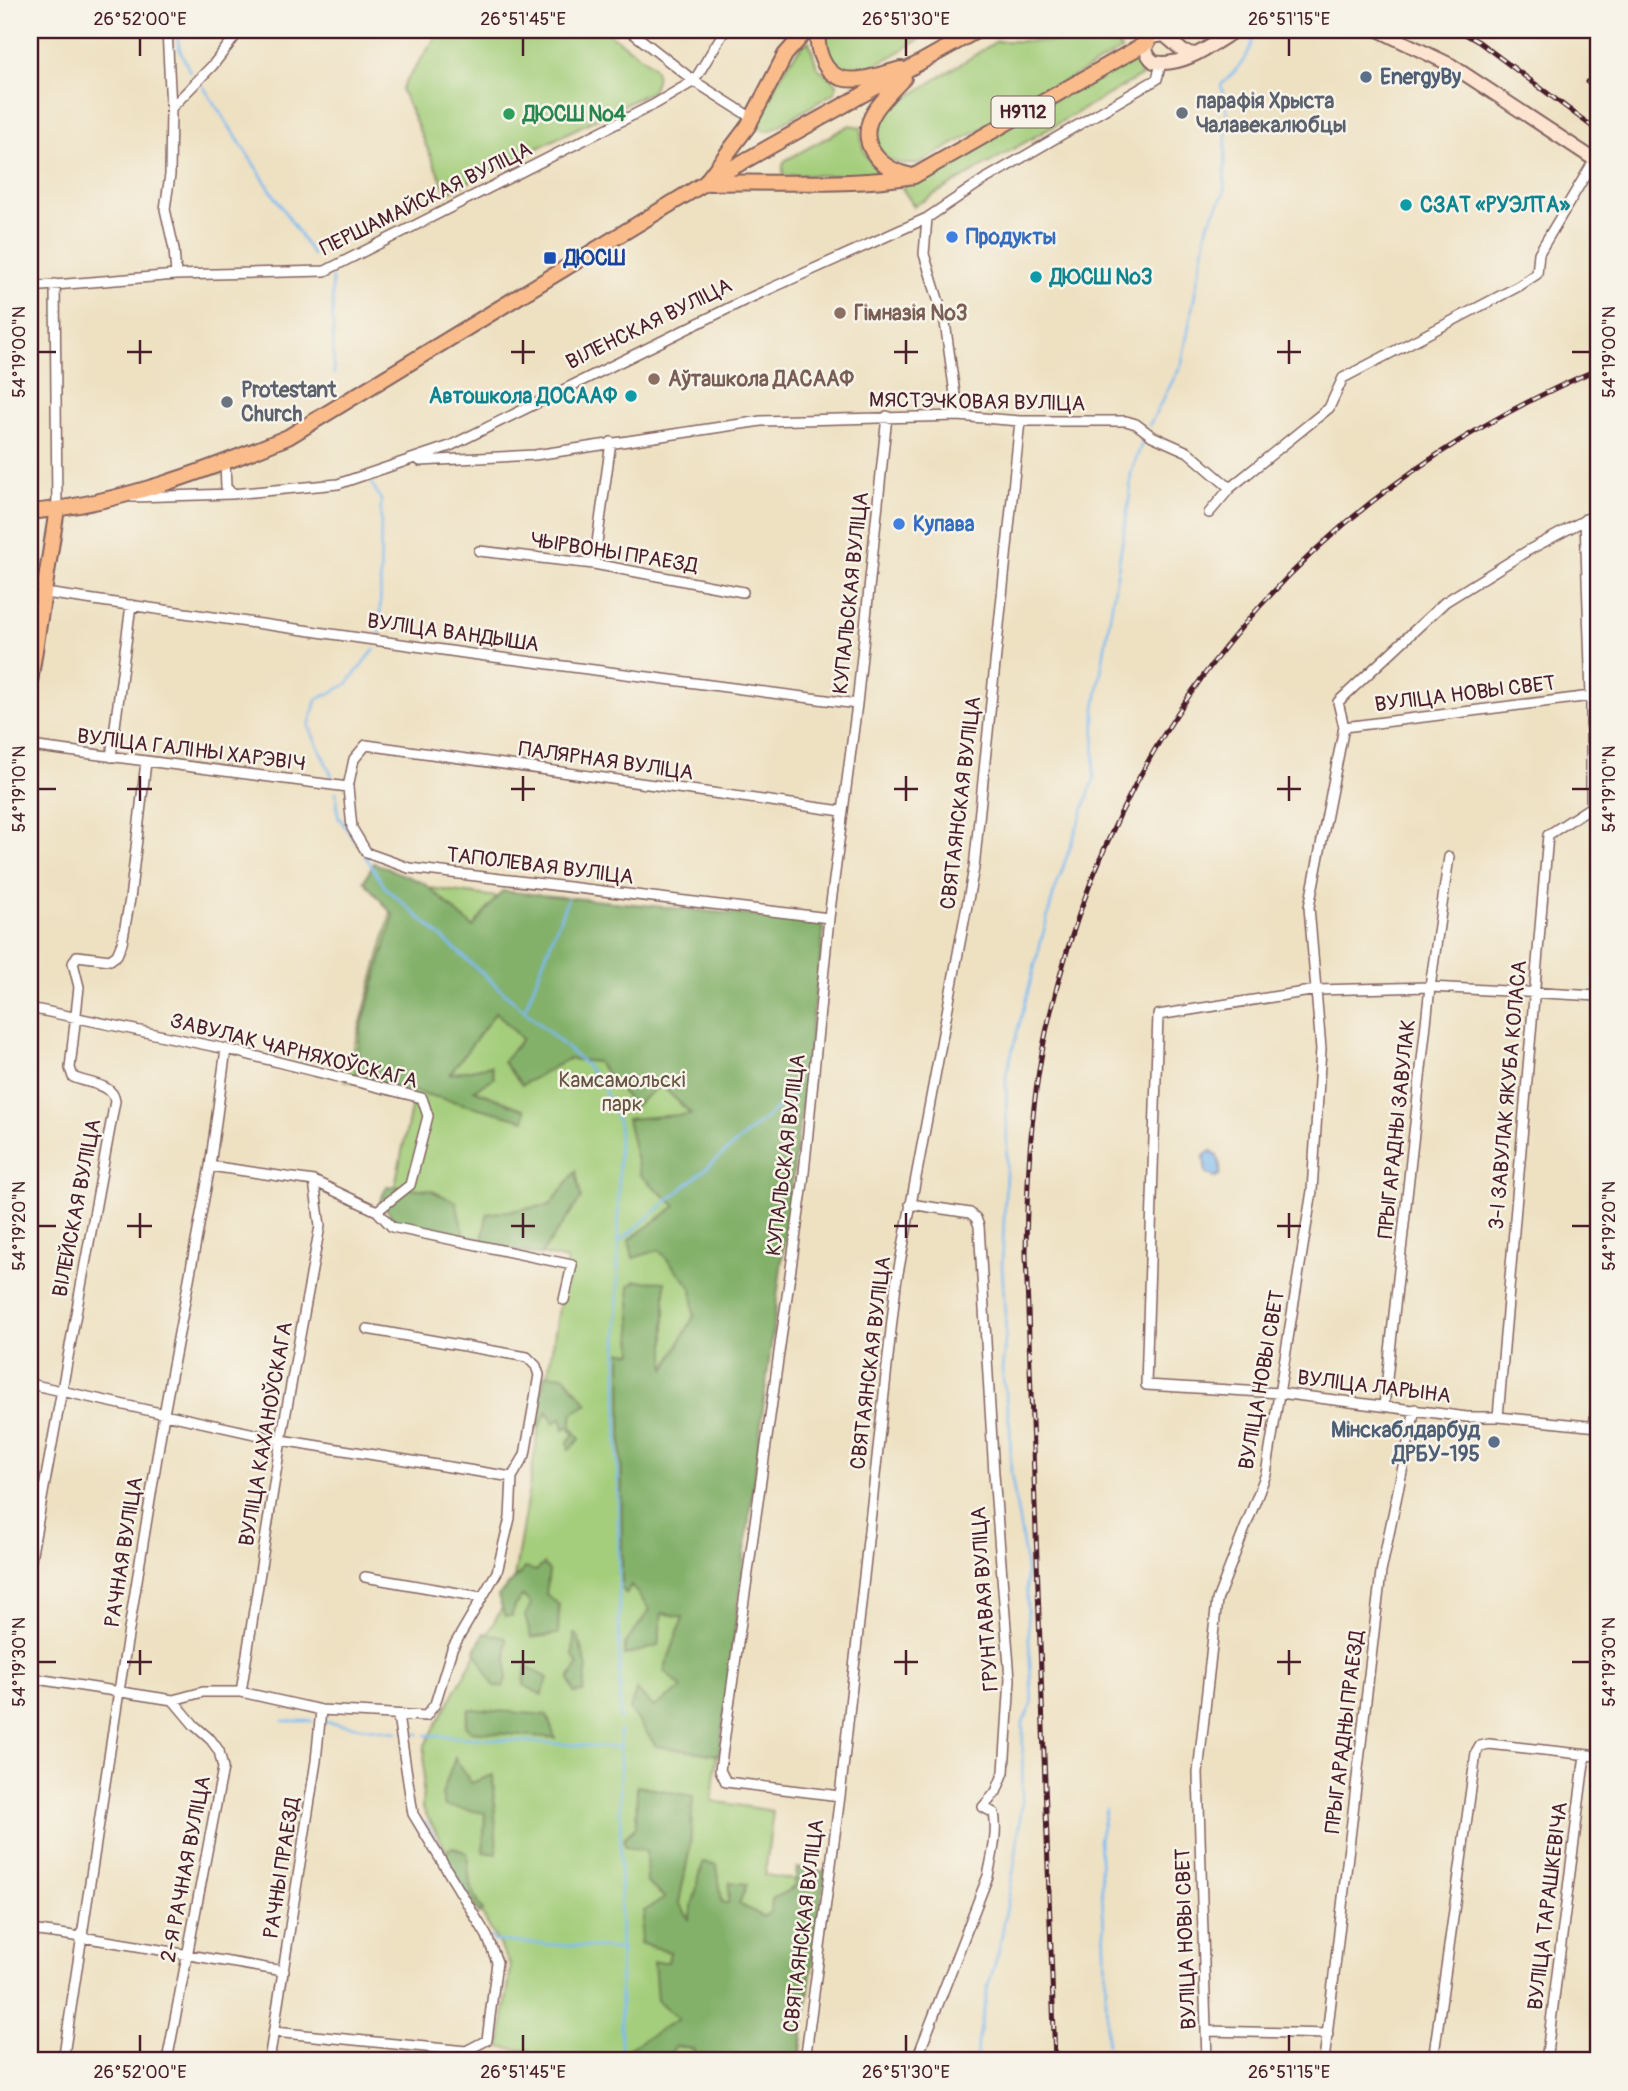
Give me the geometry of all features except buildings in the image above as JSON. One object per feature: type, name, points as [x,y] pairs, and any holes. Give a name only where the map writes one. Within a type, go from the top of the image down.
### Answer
[{"type":"main road","points":[[705,183],[752,118],[785,55],[807,30]]},
{"type":"main road","points":[[818,30],[821,57],[827,67],[843,79],[858,79],[916,66]]},
{"type":"main road","name":"ВІЛЕНСКАЯ ВУЛІЦА","points":[[30,512],[107,498],[225,463],[288,437],[705,183],[978,30]]},
{"type":"main road","points":[[1190,56],[1174,45],[1168,36],[1147,39],[1151,60],[1165,62],[1190,56],[1236,30]]},
{"type":"main road","points":[[1378,30],[1451,65],[1597,161]]},
{"type":"main road","name":"Н9112","points":[[705,183],[878,182],[914,176],[1147,39]]},
{"type":"main road","points":[[1165,62],[1174,52],[1174,45]]},
{"type":"main road","points":[[914,176],[890,169],[877,160],[868,143],[867,134],[874,112],[916,66]]},
{"type":"main road","points":[[30,682],[57,509]]},
{"type":"street","points":[[167,30],[171,108],[170,175],[164,209],[174,249],[176,275]]},
{"type":"street","points":[[171,108],[213,65],[240,30]]},
{"type":"street","points":[[629,30],[694,81],[752,118]]},
{"type":"street","points":[[694,81],[725,30]]},
{"type":"street","name":"ВІЛЕНСКАЯ ВУЛІЦА","points":[[107,498],[232,494],[338,484],[450,446],[743,301],[928,218],[982,181],[1157,79],[1165,62]]},
{"type":"street","name":"ПЕРШАМАЙСКАЯ ВУЛІЦА","points":[[30,287],[176,275],[325,271],[655,104],[694,81]]},
{"type":"street","points":[[1209,513],[1230,488],[1329,408],[1343,378],[1537,274],[1539,253],[1597,161]]},
{"type":"street","points":[[928,218],[924,254],[945,322],[958,415]]},
{"type":"street","points":[[55,284],[57,509]]},
{"type":"street","name":"МЯСТЭЧКОВАЯ ВУЛІЦА","points":[[411,461],[534,455],[761,421],[958,415],[1020,421],[1126,421],[1188,452],[1230,488]]},
{"type":"street","name":"КУПАЛЬСКАЯ ВУЛІЦА","points":[[840,1796],[726,1782],[720,1770],[803,1183],[828,918],[857,704],[887,416]]},
{"type":"street","name":"СВЯТАЯНСКАЯ ВУЛІЦА","points":[[805,2061],[840,1796],[896,1284],[974,868],[1020,421]]},
{"type":"street","points":[[594,564],[611,442]]},
{"type":"street","points":[[450,446],[449,454],[453,460]]},
{"type":"street","points":[[225,463],[226,487],[232,494]]},
{"type":"street","name":"ВУЛІЦА НОВЫ СВЕТ","points":[[1207,2061],[1198,1773],[1217,1600],[1266,1474],[1311,1191],[1321,1049],[1309,907],[1344,727],[1338,702],[1445,601],[1527,551],[1598,513]]},
{"type":"street","points":[[1585,519],[1594,808]]},
{"type":"street","name":"ЧЫРВОНЫ ПРАЕЗД","points":[[480,551],[594,564],[743,592]]},
{"type":"street","name":"ВУЛІЦА ВАНДЫША","points":[[45,593],[471,654],[857,704]]},
{"type":"street","points":[[111,757],[131,604]]},
{"type":"street","name":"ВУЛІЦА НОВЫ СВЕТ","points":[[1344,727],[1591,696]]},
{"type":"street","name":"ПАЛЯРНАЯ ВУЛІЦА","points":[[366,745],[842,811]]},
{"type":"street","name":"ТАПОЛЕВАЯ ВУЛІЦА","points":[[366,745],[354,759],[348,787],[352,828],[367,853],[409,868],[828,918]]},
{"type":"street","name":"ВУЛІЦА ГАЛІНЫ ХАРЭВІЧ","points":[[30,746],[348,787]]},
{"type":"street","name":"ВІЛЕЙСКАЯ ВУЛІЦА","points":[[30,1564],[115,1101],[114,1094],[107,1087],[73,1077],[70,1068],[79,987],[73,963],[77,956],[110,960],[117,955],[122,943],[130,899],[146,762]]},
{"type":"street","name":"3-І ЗАВУЛАК ЯКУБА КОЛАСА","points":[[1498,1417],[1548,835],[1594,808]]},
{"type":"street","name":"ПРЫГАРАДНЫ ЗАВУЛАК","points":[[1384,1406],[1430,987],[1449,857]]},
{"type":"street","points":[[1317,990],[1430,987],[1598,996]]},
{"type":"street","name":"ВУЛІЦА ЛАРЫНА","points":[[1317,990],[1158,1015],[1146,1385],[1280,1393],[1467,1417],[1498,1417],[1596,1427]]},
{"type":"street","name":"ЗАВУЛАК ЧАРНЯХОЎСКАГА","points":[[30,1008],[226,1049],[422,1098],[428,1116],[410,1185],[377,1211]]},
{"type":"street","name":"РАЧНАЯ ВУЛІЦА","points":[[63,2061],[119,1691],[164,1414],[210,1166],[226,1049]]},
{"type":"street","points":[[210,1166],[314,1181],[377,1211],[392,1227],[572,1265],[564,1300]]},
{"type":"street","name":"ВУЛІЦА КАХАНОЎСКАГА","points":[[241,1692],[281,1440],[320,1226],[314,1181]]},
{"type":"street","name":"ГРУНТАВАЯ ВУЛІЦА","points":[[910,1205],[970,1213],[979,1226],[993,1462],[1010,1679],[1004,1772],[996,1792],[983,1807],[993,1813],[995,1821],[990,1866],[915,2061]]},
{"type":"street","points":[[30,1678],[173,1700],[203,1692],[241,1692],[321,1710],[426,1716],[435,1704],[452,1649],[497,1572],[510,1518],[512,1478],[525,1455],[539,1375],[536,1366],[527,1357],[367,1329]]},
{"type":"street","points":[[30,1384],[281,1440],[512,1478]]},
{"type":"street","points":[[1596,1427],[1598,1391]]},
{"type":"street","name":"ПРЫГАРАДНЫ ПРАЕЗД","points":[[1324,2061],[1381,1572],[1415,1409]]},
{"type":"street","points":[[365,1577],[481,1597]]},
{"type":"street","name":"2-Я РАЧНАЯ ВУЛІЦА","points":[[167,2061],[223,1768],[219,1751],[211,1740],[173,1700]]},
{"type":"street","name":"РАЧНЫ ПРАЕЗД","points":[[269,2061],[316,1761],[321,1710]]},
{"type":"street","points":[[274,2032],[466,2051],[487,2040],[497,1962],[486,1936],[413,1814],[398,1716]]},
{"type":"street","points":[[1433,2061],[1476,1753],[1480,1746],[1489,1744],[1598,1756]]},
{"type":"street","name":"ВУЛІЦА ТАРАШКЕВІЧА","points":[[1546,2061],[1585,1755]]},
{"type":"street","points":[[30,1930],[284,1971]]},
{"type":"street","points":[[1207,2031],[1328,2034]]},
{"type":"green space","name":"ДЮСШ №4","points":[[441,30],[604,30],[651,64],[656,80],[652,91],[447,193],[401,89]]},
{"type":"green space","points":[[825,30],[934,30],[882,61],[853,70],[840,69],[830,62],[824,46]]},
{"type":"green space","points":[[809,41],[817,67],[837,84],[835,92],[770,131],[755,126],[787,67],[802,46]]},
{"type":"green space","points":[[997,41],[1116,42],[1121,50],[920,163],[896,163],[881,153],[876,135],[883,113]]},
{"type":"green space","points":[[1137,54],[1147,67],[1146,73],[914,206],[902,188],[1002,129]]},
{"type":"green space","points":[[850,125],[861,127],[866,156],[874,167],[887,176],[783,175],[786,160]]},
{"type":"green space","points":[[374,863],[424,883],[473,927],[502,891],[817,922],[824,928],[719,1755],[656,1746],[630,1709],[636,1690],[654,1707],[682,1688],[664,1671],[683,1617],[662,1613],[658,1646],[625,1655],[625,1644],[650,1610],[631,1585],[626,1594],[622,1588],[621,1352],[633,1353],[629,1286],[636,1281],[665,1282],[665,1370],[694,1316],[692,1288],[659,1250],[633,1258],[629,1240],[676,1206],[640,1175],[627,1119],[691,1114],[661,1085],[634,1106],[597,1062],[568,1059],[522,1085],[503,1062],[522,1039],[496,1012],[450,1074],[491,1066],[494,1078],[474,1090],[525,1110],[525,1120],[355,1076],[361,1029],[394,916],[364,881]]},
{"type":"green space","name":"Камсамольскі парк","points":[[399,884],[823,940],[774,1279],[733,1596],[712,1801],[773,1811],[765,1875],[822,1884],[800,2061],[530,2061],[530,2050],[500,2047],[511,1966],[422,1807],[425,1745],[512,1590],[567,1260],[388,1219],[413,1099],[345,1080]]},
{"type":"green space","points":[[576,1171],[581,1198],[540,1256],[482,1243],[487,1214],[550,1205]]},
{"type":"green space","points":[[387,1186],[430,1190],[456,1202],[465,1240],[400,1226],[380,1201]]},
{"type":"green space","points":[[545,1374],[564,1376],[588,1404],[573,1413],[571,1426],[580,1439],[569,1450],[568,1441],[574,1434],[567,1426],[564,1430],[561,1418],[554,1423],[547,1411],[539,1428],[534,1425]]},
{"type":"green space","points":[[544,1564],[549,1571],[546,1594],[559,1605],[558,1634],[531,1638],[525,1616],[531,1604],[523,1596],[514,1606],[512,1616],[505,1616],[498,1596],[525,1568],[536,1571]]},
{"type":"green space","points":[[484,1633],[506,1638],[507,1676],[503,1687],[494,1686],[475,1650]]},
{"type":"green space","points":[[574,1634],[578,1636],[587,1668],[583,1692],[574,1693],[569,1679],[578,1665],[573,1656]]},
{"type":"green space","points":[[526,1667],[548,1678],[542,1695],[524,1685]]},
{"type":"green space","points":[[469,1709],[547,1715],[555,1738],[470,1731],[465,1726]]},
{"type":"green space","points":[[455,1758],[471,1783],[493,1775],[497,1854],[483,1852],[485,1813],[445,1806],[442,1794]]},
{"type":"green space","points":[[637,1786],[693,1796],[690,1847],[679,1903],[689,1919],[703,1862],[717,1865],[722,1902],[728,1904],[730,1882],[747,1884],[739,1904],[764,1917],[771,1911],[772,1899],[795,1887],[797,1868],[825,1872],[799,2061],[699,2061],[693,2049],[675,2046],[667,2061],[623,2061],[623,2052],[678,2019],[657,2000],[654,1962],[668,1962],[670,1952],[640,1943],[644,1911],[665,1898],[647,1883],[646,1851],[625,1846],[624,1838],[636,1827]]},
{"type":"green space","points":[[452,1847],[467,1853],[470,1885],[483,1911],[479,1914],[444,1854]]},
{"type":"water","points":[[1211,1151],[1220,1164],[1220,1174],[1216,1177],[1206,1174],[1204,1156]]},
{"type":"waterway","points":[[176,30],[180,50],[190,72]]},
{"type":"waterway","points":[[1149,426],[1182,363],[1208,224],[1224,194],[1227,110],[1221,85],[1238,68],[1247,54],[1251,47],[1253,31]]},
{"type":"waterway","points":[[203,86],[313,255]]},
{"type":"waterway","points":[[332,278],[334,374]]},
{"type":"waterway","points":[[977,2061],[988,1986],[999,1950],[1015,1862],[1022,1802],[1023,1722],[1032,1704],[1025,1557],[1011,1473],[1010,1427],[1002,1371],[1006,1331],[1002,1266],[1007,1149],[1006,1075],[1053,896],[1094,779],[1095,708],[1130,495],[1131,472],[1142,443]]},
{"type":"waterway","points":[[372,484],[381,500],[380,634]]},
{"type":"waterway","points":[[332,776],[309,727],[316,700],[346,685],[375,649]]},
{"type":"waterway","points":[[336,792],[338,816],[354,840]]},
{"type":"waterway","points":[[364,854],[385,887],[586,1065],[603,1087],[619,1124],[617,1363],[620,1720]]},
{"type":"waterway","points":[[525,1009],[568,898]]},
{"type":"waterway","points":[[618,1243],[794,1094]]},
{"type":"waterway","points":[[283,1721],[312,1721]]},
{"type":"waterway","points":[[324,1722],[397,1732]]},
{"type":"waterway","points":[[620,1731],[621,2061]]},
{"type":"waterway","points":[[404,1732],[419,1734]]},
{"type":"waterway","points":[[426,1735],[621,1748]]},
{"type":"waterway","points":[[1106,1809],[1099,1839],[1107,2044]]},
{"type":"waterway","points":[[425,1822],[467,1894]]},
{"type":"waterway","points":[[491,1937],[494,1941],[621,1949]]},
{"type":"waterway","points":[[1107,2052],[1107,2061]]},
{"type":"railway","points":[[1458,30],[1479,42],[1598,131]]},
{"type":"railway","points":[[1583,30],[1598,34]]},
{"type":"railway","points":[[1587,82],[1598,89]]},
{"type":"railway","points":[[1055,2061],[1026,1254],[1029,1165],[1038,1077],[1049,1019],[1081,909],[1124,806],[1178,712],[1243,626],[1318,548],[1402,479],[1495,419],[1598,369]]},
{"type":"place","name":"EnergyBy","points":[[1366,77]]},
{"type":"place","name":"парафія Хрыста Чалавекалюбцы","points":[[1182,113]]},
{"type":"place","name":"ДЮСШ №4","points":[[509,114]]},
{"type":"place","name":"СЗАТ «РУЭЛТА»","points":[[1406,205]]},
{"type":"place","name":"Продукты","points":[[952,237]]},
{"type":"place","name":"ДЮСШ","points":[[550,258]]},
{"type":"place","name":"ДЮСШ №3","points":[[1036,277]]},
{"type":"place","name":"Гімназія №3","points":[[840,313]]},
{"type":"place","name":"Аўташкола ДАСААФ","points":[[654,379]]},
{"type":"place","name":"Автошкола ДОСААФ","points":[[631,396]]},
{"type":"place","name":"Protestant Church","points":[[227,402]]},
{"type":"place","name":"Купава","points":[[899,524]]},
{"type":"place","name":"Мінскаблдарбуд ДРБУ-195","points":[[1494,1442]]}]
